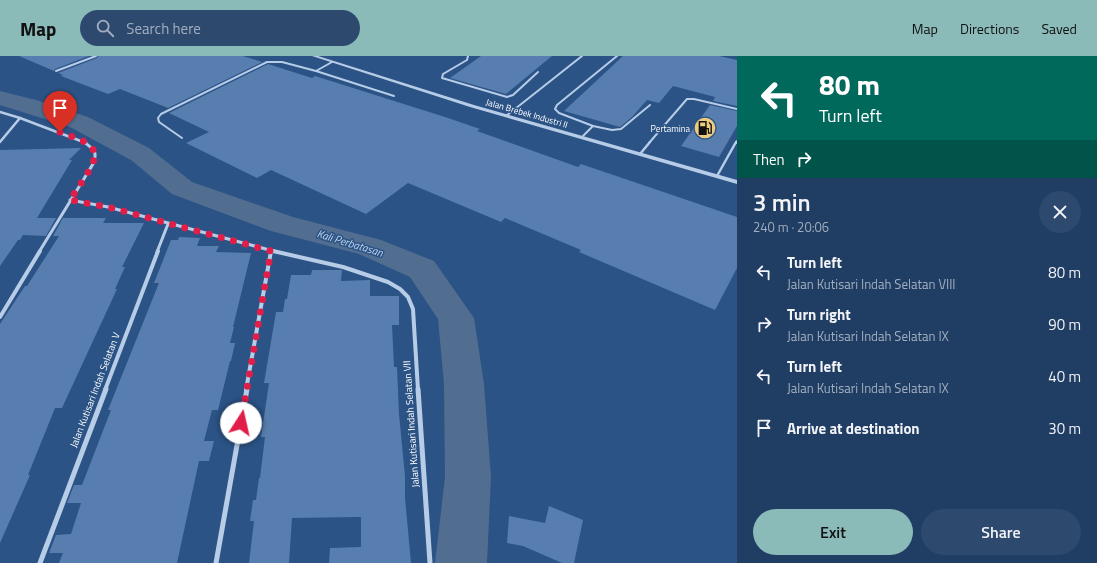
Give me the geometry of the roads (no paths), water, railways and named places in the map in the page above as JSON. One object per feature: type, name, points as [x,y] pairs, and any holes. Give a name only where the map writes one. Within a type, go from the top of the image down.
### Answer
[{"type":"street","name":"Jalan Brebek Industri II","points":[[314,56],[506,116],[737,182]]},
{"type":"street","points":[[0,112],[83,141],[95,151],[96,156],[93,164],[0,316]]},
{"type":"street","points":[[0,142],[20,118]]},
{"type":"street","points":[[70,200],[108,207],[271,251],[216,563]]},
{"type":"street","name":"Jalan Kutisari Indah Selatan V","points":[[40,563],[168,224]]},
{"type":"street","name":"Jalan Kutisari Indah Selatan VII","points":[[271,251],[343,267],[388,282],[400,289],[408,298],[413,309],[430,563]]},
{"type":"lane","points":[[56,71],[96,56]]},
{"type":"lane","points":[[468,56],[467,60],[443,74],[442,78],[507,97],[513,95],[538,72]]},
{"type":"lane","points":[[506,116],[582,56]]},
{"type":"lane","points":[[617,56],[557,105],[555,109],[560,113],[593,126],[612,130],[622,129],[650,105]]},
{"type":"lane","points":[[182,138],[159,122],[158,118],[161,114],[267,62],[282,62],[316,71],[394,96]]},
{"type":"lane","points":[[316,71],[332,62]]},
{"type":"lane","points":[[640,154],[687,99],[694,99],[737,109]]},
{"type":"lane","points":[[582,137],[593,126]]},
{"type":"lane","points":[[717,176],[737,141]]},
{"type":"waterway","name":"Kali Perbatasan","points":[[0,98],[28,105],[79,122],[140,154],[182,188],[282,224],[370,247],[422,269],[456,318],[464,384],[468,477],[461,563]]},
{"type":"place","name":"Pertamina","points":[[705,128]]}]
